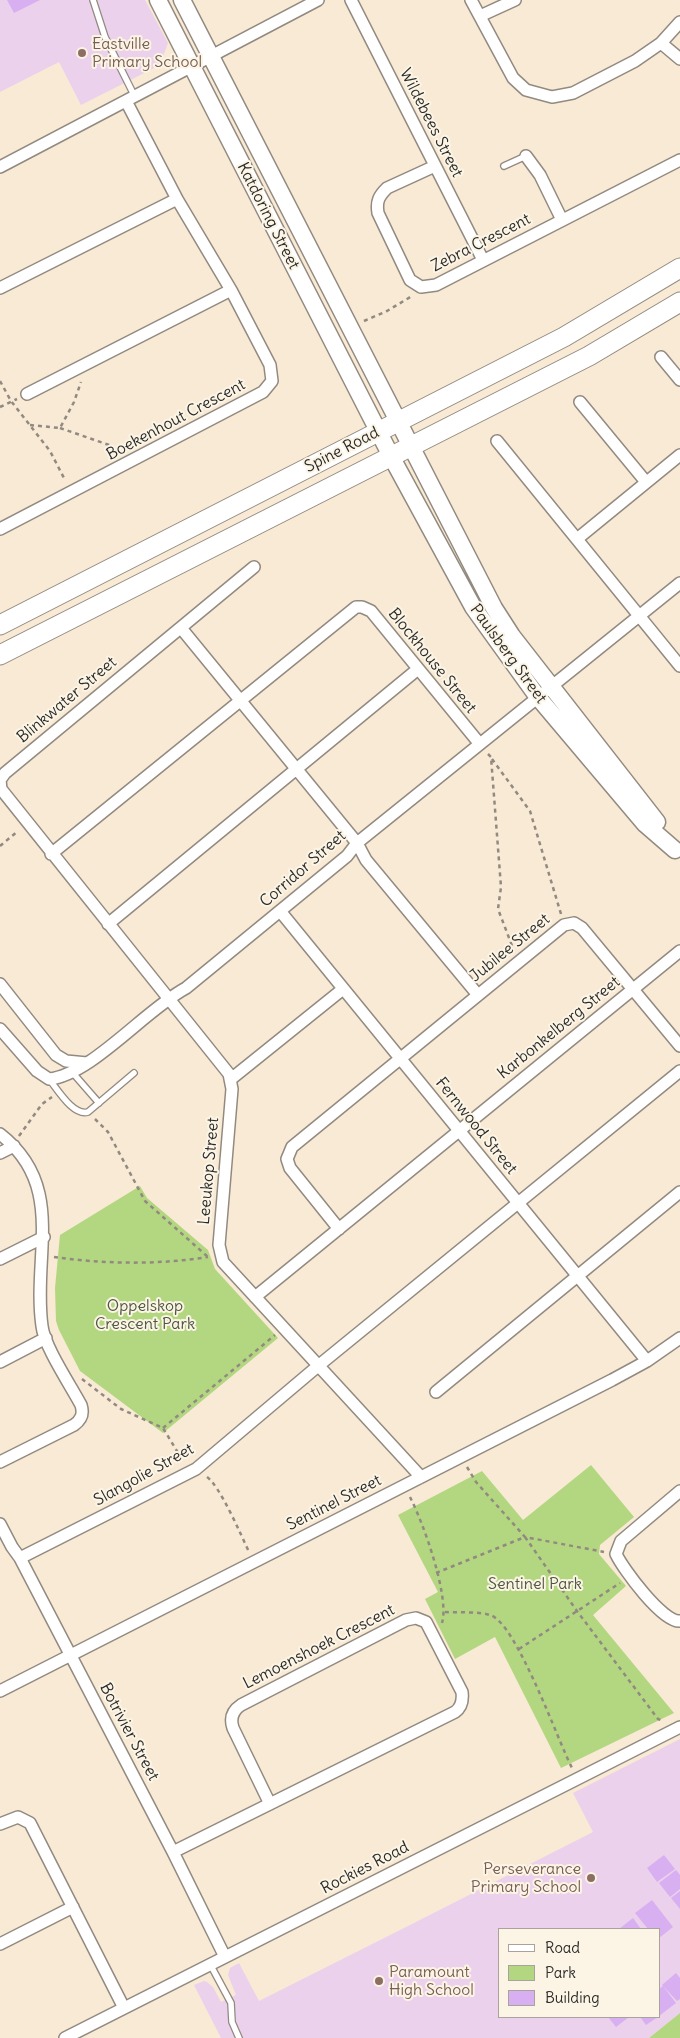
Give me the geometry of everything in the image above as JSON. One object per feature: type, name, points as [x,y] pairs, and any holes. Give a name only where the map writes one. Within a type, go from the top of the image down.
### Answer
[{"type":"main road","name":"Spine Road","points":[[0,625],[564,337],[680,268]]},
{"type":"main road","name":"Spine Road","points":[[0,655],[392,458],[588,356],[680,302]]},
{"type":"street","name":"Katdoring Street","points":[[158,0],[379,432]]},
{"type":"street","name":"Katdoring Street","points":[[182,0],[397,422]]},
{"type":"street","points":[[0,167],[318,0]]},
{"type":"street","name":"Wildebees Street","points":[[351,0],[483,260]]},
{"type":"street","points":[[471,0],[513,78],[526,90],[544,96],[561,96],[573,93],[636,60],[661,43],[680,22]]},
{"type":"street","points":[[480,16],[515,0]]},
{"type":"street","points":[[661,43],[680,59]]},
{"type":"street","points":[[28,394],[231,290],[176,199],[131,99]]},
{"type":"street","points":[[526,156],[540,175],[562,220]]},
{"type":"street","name":"Zebra Crescent","points":[[436,166],[388,188],[378,199],[378,213],[410,280],[421,288],[436,285],[680,160]]},
{"type":"street","points":[[0,288],[176,199]]},
{"type":"street","name":"Boekenhout Crescent","points":[[0,529],[268,388],[272,381],[270,365],[231,290]]},
{"type":"street","points":[[661,357],[680,380]]},
{"type":"street","points":[[580,402],[646,482]]},
{"type":"street","name":"Paulsberg Street","points":[[397,422],[494,608],[512,636],[653,817],[677,854]]},
{"type":"street","name":"Paulsberg Street","points":[[379,432],[473,607],[537,696],[645,824],[677,854]]},
{"type":"street","points":[[497,441],[680,666]]},
{"type":"street","points":[[576,539],[680,455]]},
{"type":"street","name":"Blinkwater Street","points":[[51,854],[2,793],[0,784],[2,776],[254,567]]},
{"type":"street","name":"Corridor Street","points":[[49,1080],[66,1077],[88,1063],[168,998],[186,988],[348,856],[357,843],[537,696],[552,687],[680,583]]},
{"type":"street","name":"Blockhouse Street","points":[[239,700],[356,607],[362,606],[371,611],[479,744]]},
{"type":"street","points":[[181,628],[357,843],[366,860],[478,996]]},
{"type":"street","points":[[108,924],[418,669]]},
{"type":"street","points":[[239,700],[51,854],[226,1068],[232,1080],[343,989]]},
{"type":"street","name":"Fernwood Street","points":[[280,911],[647,1361]]},
{"type":"street","name":"Jubilee Street","points":[[339,1229],[290,1168],[288,1155],[292,1147],[564,925],[574,923],[582,928],[680,1046]]},
{"type":"street","name":"Karbonkelberg Street","points":[[255,1297],[680,951]]},
{"type":"street","points":[[0,984],[56,1055],[66,1061],[88,1063]]},
{"type":"street","points":[[0,1029],[37,1071],[49,1080]]},
{"type":"street","name":"Slangolie Street","points":[[20,1558],[196,1469],[318,1366],[680,1071]]},
{"type":"street","name":"Leeukop Street","points":[[232,1080],[219,1251],[223,1262],[421,1477]]},
{"type":"street","points":[[0,1134],[14,1146],[39,1186],[44,1237],[40,1291],[42,1327],[82,1409],[78,1422],[0,1462]]},
{"type":"street","points":[[0,1153],[14,1146]]},
{"type":"street","points":[[436,1392],[680,1192]]},
{"type":"street","points":[[0,1259],[44,1237]]},
{"type":"street","points":[[0,1362],[46,1338]]},
{"type":"street","name":"Sentinel Street","points":[[0,1691],[647,1361],[680,1338]]},
{"type":"street","points":[[680,1492],[621,1541],[616,1554],[621,1565],[664,1615],[675,1622],[680,1621]]},
{"type":"street","name":"Botrivier Street","points":[[0,1524],[20,1558],[174,1852],[225,1957]]},
{"type":"street","name":"Lemoenshoek Crescent","points":[[174,1852],[270,1804],[458,1710],[462,1703],[462,1692],[426,1622],[416,1618],[406,1620],[240,1705],[234,1711],[231,1718],[233,1728],[270,1804]]},
{"type":"street","name":"Rockies Road","points":[[65,2038],[679,1728]]},
{"type":"street","points":[[0,1824],[14,1817],[23,1818],[30,1823],[124,2008]]},
{"type":"street","points":[[0,1944],[73,1907]]},
{"type":"lane","points":[[93,0],[105,37],[131,99]]},
{"type":"lane","points":[[504,166],[526,156]]},
{"type":"lane","points":[[72,1072],[99,1103]]},
{"type":"lane","points":[[49,1080],[75,1110],[80,1113],[88,1112],[134,1073]]},
{"type":"lane","points":[[210,1964],[231,2003],[232,2022],[239,2038]]},
{"type":"path","points":[[363,322],[409,299],[414,293]]},
{"type":"path","points":[[60,428],[74,402],[86,364]]},
{"type":"path","points":[[0,381],[11,402],[50,451],[72,492]]},
{"type":"path","points":[[0,407],[28,394]]},
{"type":"path","points":[[30,425],[60,428],[112,446],[123,465]]},
{"type":"path","points":[[479,744],[491,757],[530,811],[564,925]]},
{"type":"path","points":[[491,757],[501,887],[498,909],[512,948],[521,960]]},
{"type":"path","points":[[0,846],[27,823]]},
{"type":"path","points":[[14,1146],[21,1132],[42,1104],[59,1091]]},
{"type":"path","points":[[42,1255],[116,1261],[180,1262],[208,1257],[146,1200],[108,1132],[88,1112]]},
{"type":"path","points":[[162,1428],[283,1328]]},
{"type":"path","points":[[67,1379],[77,1375],[121,1409],[162,1428],[182,1460],[211,1480],[254,1562]]},
{"type":"path","points":[[461,1457],[476,1482],[525,1537],[577,1611],[658,1719],[679,1728]]},
{"type":"path","points":[[414,1505],[436,1573],[444,1612],[440,1628]]},
{"type":"path","points":[[436,1573],[525,1537],[616,1554]]},
{"type":"path","points":[[519,1649],[631,1576]]},
{"type":"path","points":[[444,1612],[492,1615],[508,1630],[519,1649],[578,1778]]},
{"type":"shaded area","name":"Eastville Primary School","points":[[0,0],[145,0],[168,43],[160,65],[81,105],[59,62],[0,92]]},
{"type":"shaded area","name":"Perseverance Primary School","points":[[680,1739],[680,2013],[649,2038],[221,2038],[194,1985],[204,1981],[207,1982],[213,1987],[221,2002],[236,1995],[228,1975],[230,1968],[239,1963],[259,2001],[593,1832],[573,1793]]},
{"type":"green space","name":"Oppelskop Crescent Park","points":[[140,1186],[147,1198],[208,1250],[215,1269],[278,1338],[163,1433],[80,1371],[56,1321],[55,1288],[60,1235]]},
{"type":"green space","name":"Sentinel Park","points":[[591,1465],[634,1517],[600,1545],[599,1554],[626,1586],[593,1615],[674,1713],[561,1768],[495,1637],[455,1659],[425,1599],[438,1592],[398,1515],[482,1471],[523,1520]]},
{"type":"green space","points":[[680,2013],[680,2038],[649,2038]]},
{"type":"building","points":[[7,0],[40,0],[14,13]]},
{"type":"building","points":[[664,1855],[675,1869],[657,1882],[647,1868]]},
{"type":"building","points":[[676,1870],[680,1875],[680,1889],[670,1897],[659,1883]]},
{"type":"building","points":[[680,1891],[680,1909],[671,1898]]},
{"type":"building","points":[[652,1900],[673,1927],[660,1937],[660,1928],[647,1928],[635,1913]]},
{"type":"building","points":[[633,1918],[640,1928],[620,1928]]},
{"type":"building","points":[[676,1973],[680,1978],[680,1999],[677,2001],[662,1985]]},
{"type":"building","points":[[663,1986],[676,2003],[660,2015],[660,1988]]},
{"type":"building","points":[[609,2018],[628,2018],[616,2027]]},
{"type":"building","points":[[641,2018],[656,2018],[646,2025]]},
{"type":"place","name":"Eastville Primary School","points":[[82,53]]},
{"type":"place","name":"Perseverance Primary School","points":[[591,1878]]},
{"type":"place","name":"Paramount High School","points":[[379,1981]]}]
